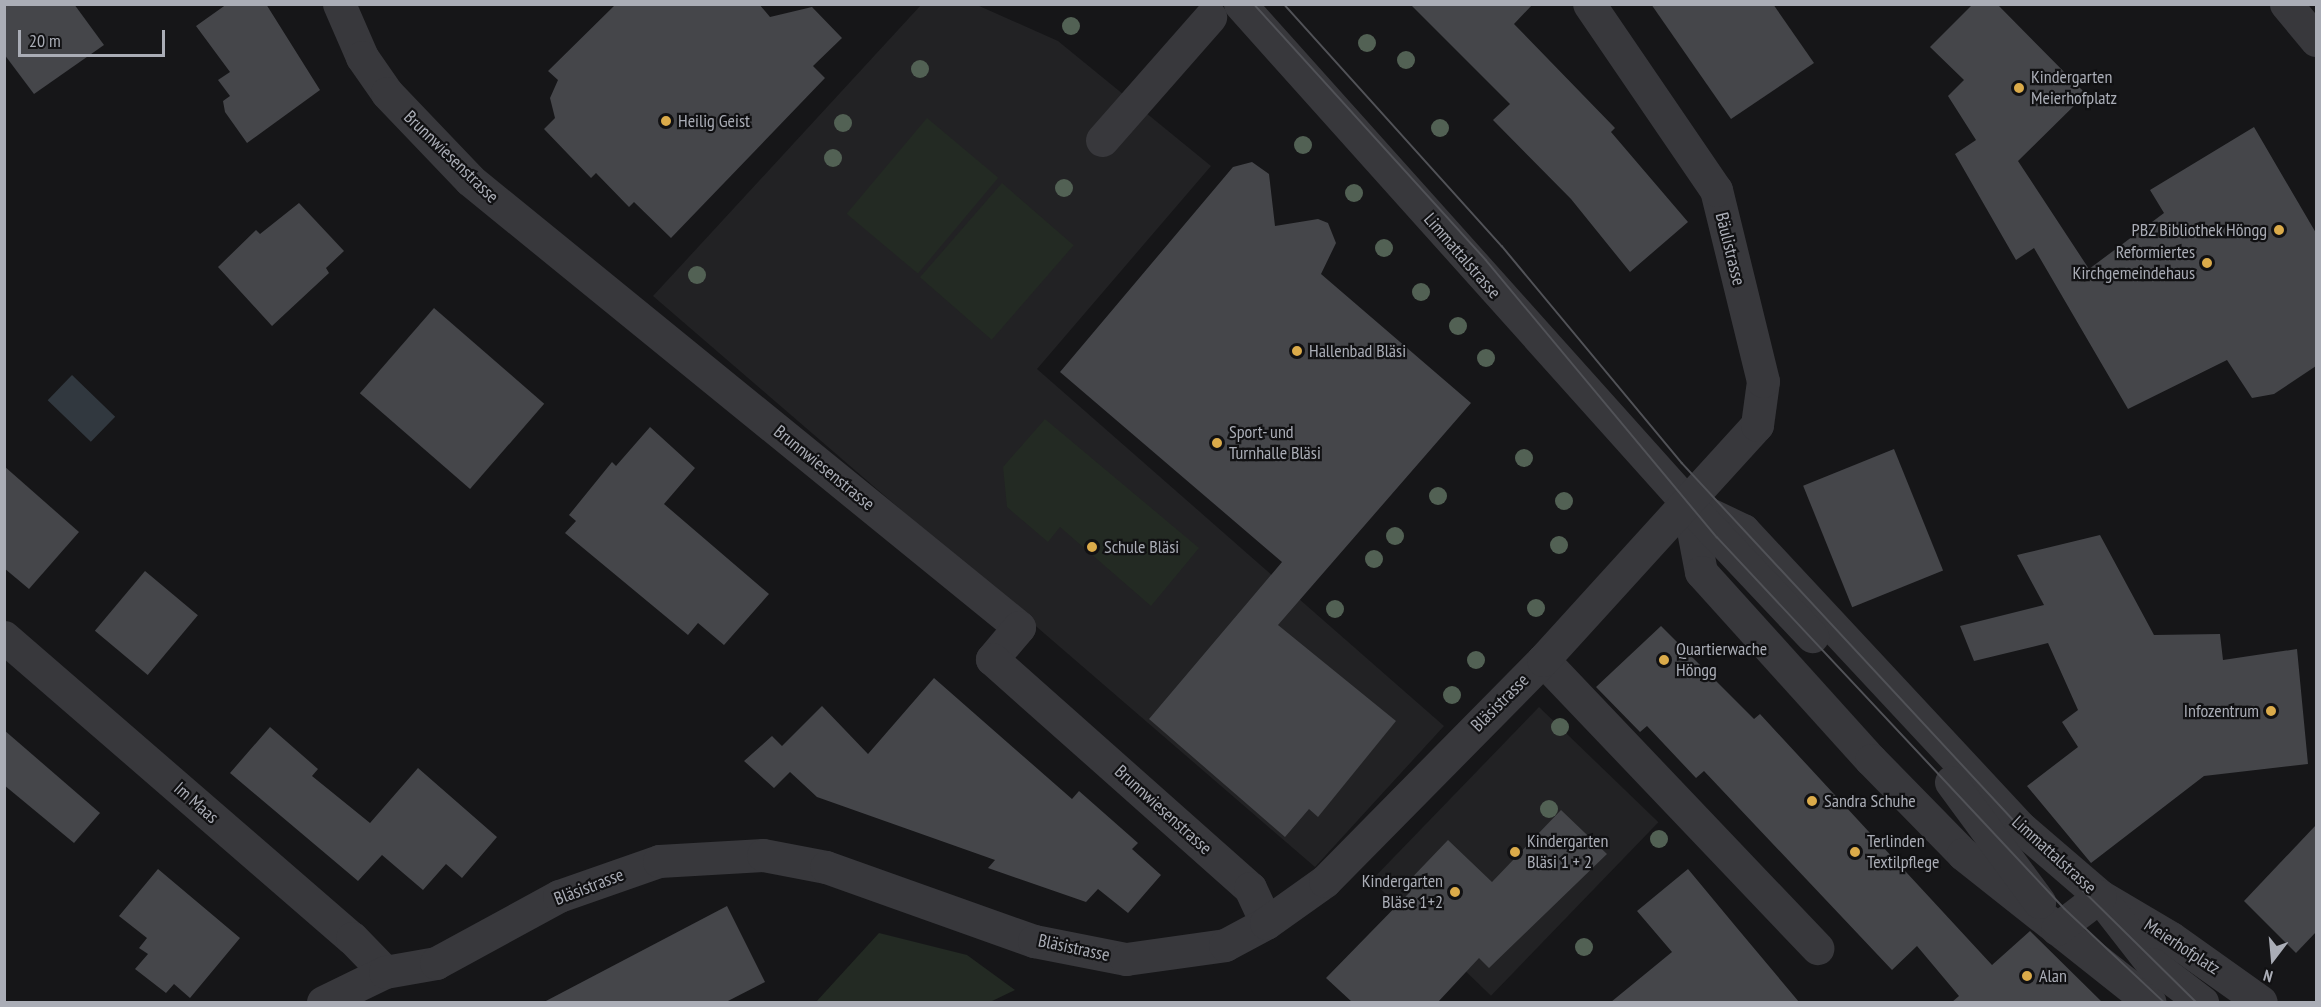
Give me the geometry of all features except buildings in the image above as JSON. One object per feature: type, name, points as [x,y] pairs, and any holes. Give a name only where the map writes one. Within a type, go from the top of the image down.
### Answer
[{"type":"street","name":"Brunnwiesenstrasse","points":[[339,4],[362,57],[387,93],[470,180],[1019,627],[992,659],[1250,888],[1266,923]]},
{"type":"street","name":"Limmattalstrasse","points":[[1240,4],[1688,504],[1743,530],[2008,814],[2100,897],[2057,929]]},
{"type":"street","name":"Bäulistrasse","points":[[1589,4],[1716,190],[1763,381],[1757,425],[1688,504]]},
{"type":"street","points":[[2286,4],[2316,40]]},
{"type":"street","points":[[1102,140],[1210,17]]},
{"type":"street","name":"Bläsistrasse","points":[[323,1002],[385,972],[436,963],[559,896],[659,861],[713,855],[763,855],[826,867],[1074,952],[1126,959],[1174,956],[1225,945],[1266,923],[1324,881],[1543,660],[1688,504]]},
{"type":"street","points":[[1688,504],[1701,572],[1963,855],[2150,1002]]},
{"type":"street","points":[[1688,504],[1947,777],[2057,929]]},
{"type":"street","name":"Im Maas","points":[[4,637],[352,938],[385,972]]},
{"type":"street","points":[[1543,660],[1817,948]]},
{"type":"street","points":[[2100,897],[2152,964],[2202,1002]]},
{"type":"street","name":"Meierhofplatz","points":[[2100,897],[2171,938],[2261,1002]]},
{"type":"shaded area","name":"Schule Bläsi","points":[[921,5],[977,5],[1058,41],[1211,166],[1037,369],[1444,726],[1315,867],[653,296]]},
{"type":"shaded area","points":[[927,118],[998,178],[918,274],[847,214]]},
{"type":"shaded area","points":[[1002,183],[1074,245],[992,340],[920,277]]},
{"type":"shaded area","points":[[72,375],[115,417],[91,442],[48,400]]},
{"type":"shaded area","points":[[1045,419],[1199,548],[1151,606],[1060,527],[1048,542],[1007,507],[1003,467]]},
{"type":"shaded area","name":"Kindergarten Bläsi 1 + 2","points":[[1539,707],[1658,822],[1491,996],[1372,880]]},
{"type":"shaded area","points":[[879,933],[967,955],[1015,990],[990,1002],[816,1002]]},
{"type":"tram line","points":[[1254,4],[1486,260],[1717,537],[2065,909],[2164,1002]]},
{"type":"tram line","points":[[1284,4],[1502,246],[1682,463],[2032,840],[2196,1002]]},
{"type":"place","name":"Kindergarten Meierhofplatz","points":[[2019,88]]},
{"type":"place","name":"Heilig Geist","points":[[666,121]]},
{"type":"place","name":"PBZ Bibliothek Höngg","points":[[2279,230]]},
{"type":"place","name":"Reformiertes Kirchgemeindehaus","points":[[2207,263]]},
{"type":"place","name":"Hallenbad Bläsi","points":[[1297,351]]},
{"type":"place","name":"Sport- und Turnhalle Bläsi","points":[[1217,443]]},
{"type":"place","name":"Schule Bläsi","points":[[1092,547]]},
{"type":"place","name":"Quartierwache Höngg","points":[[1664,660]]},
{"type":"place","name":"Infozentrum","points":[[2271,711]]},
{"type":"place","name":"Sandra Schuhe","points":[[1812,801]]},
{"type":"place","name":"Kindergarten Bläsi 1 + 2","points":[[1515,852]]},
{"type":"place","name":"Terlinden Textilpflege","points":[[1855,852]]},
{"type":"place","name":"Kindergarten Bläse 1+2","points":[[1455,892]]},
{"type":"place","name":"Alan","points":[[2027,976]]}]
